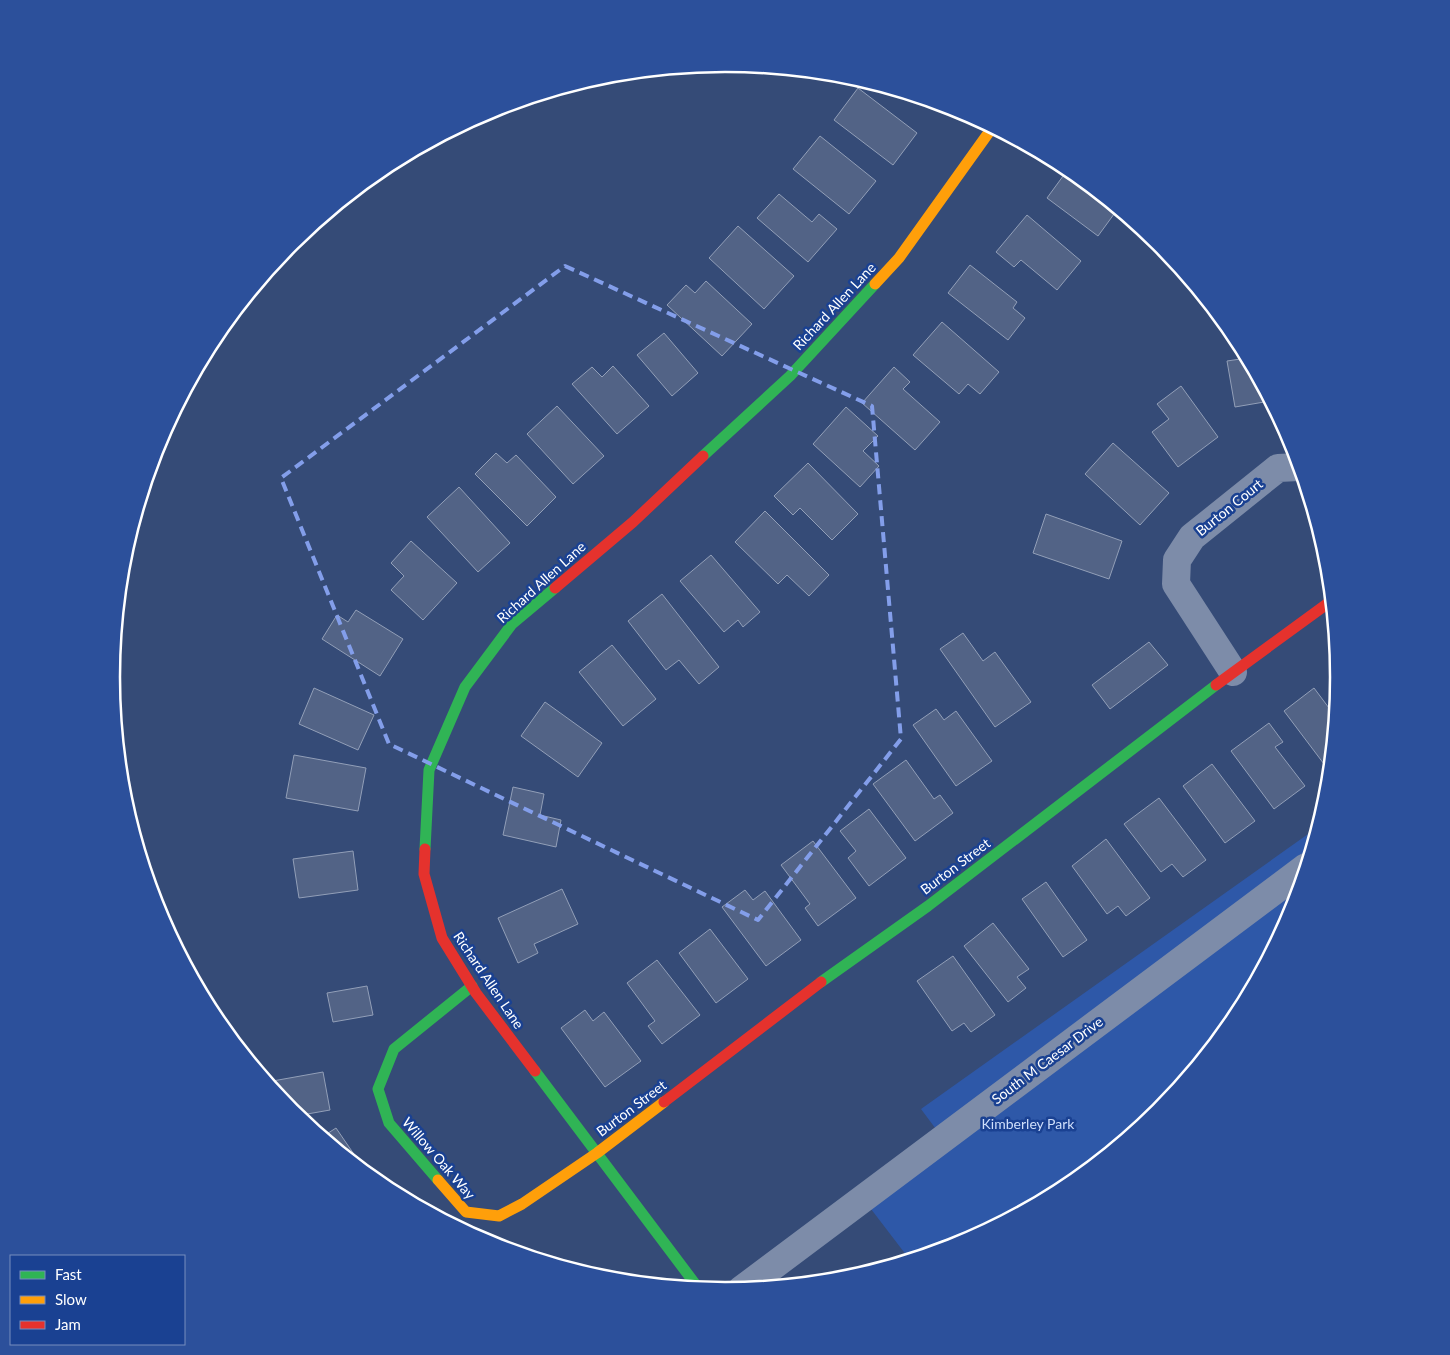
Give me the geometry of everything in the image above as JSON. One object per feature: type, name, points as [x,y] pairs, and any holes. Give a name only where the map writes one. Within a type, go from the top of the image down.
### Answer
[{"type":"street","name":"Richard Allen Lane","points":[[693,1281],[472,986],[442,938],[424,874],[429,770],[465,686],[512,624],[633,522],[790,376],[899,258],[988,133]]},
{"type":"street","name":"Burton Court","points":[[1233,672],[1176,584],[1177,560],[1192,537],[1278,468],[1292,467]]},
{"type":"street","name":"Burton Street","points":[[597,1153],[794,1002],[943,894],[1233,672],[1326,605]]},
{"type":"street","name":"South M Caesar Drive","points":[[753,1281],[1297,873]]},
{"type":"street","name":"Willow Oak Way","points":[[472,986],[394,1049],[378,1089],[389,1123],[466,1212],[499,1216],[522,1204],[597,1153]]},
{"type":"highlighted area","points":[[565,266],[872,406],[901,739],[758,920],[389,744],[281,478]]},
{"type":"green space","name":"Kimberley Park","points":[[1309,833],[1298,872],[1284,909],[1268,945],[1249,980],[1205,1046],[1153,1105],[1124,1132],[1061,1181],[993,1220],[957,1236],[906,1254],[871,1209],[950,1148],[921,1109]]},
{"type":"building","points":[[858,88],[917,133],[893,165],[834,120]]},
{"type":"building","points":[[820,136],[876,181],[849,214],[793,169]]},
{"type":"building","points":[[1063,176],[1114,215],[1098,236],[1047,198]]},
{"type":"building","points":[[779,194],[812,222],[819,214],[837,229],[808,262],[757,218]]},
{"type":"building","points":[[1027,215],[1081,261],[1057,290],[1021,260],[1014,267],[996,252]]},
{"type":"building","points":[[738,226],[794,276],[764,309],[709,258]]},
{"type":"building","points":[[970,265],[1017,302],[1013,308],[1025,318],[1008,340],[948,293]]},
{"type":"building","points":[[706,281],[752,324],[722,356],[667,305],[686,285],[695,293]]},
{"type":"building","points":[[942,322],[999,372],[980,394],[968,384],[959,394],[913,355]]},
{"type":"building","points":[[664,333],[698,373],[672,396],[637,355]]},
{"type":"building","points":[[1239,359],[1264,402],[1235,407],[1227,361]]},
{"type":"building","points":[[613,366],[649,406],[617,434],[572,384],[592,367],[602,377]]},
{"type":"building","points":[[894,367],[910,382],[903,389],[940,422],[915,450],[862,403]]},
{"type":"building","points":[[1181,386],[1218,437],[1178,467],[1152,432],[1169,419],[1157,404]]},
{"type":"building","points":[[557,406],[604,456],[573,484],[527,434]]},
{"type":"building","points":[[846,407],[878,436],[863,451],[879,466],[860,487],[813,444]]},
{"type":"building","points":[[1113,443],[1169,493],[1140,525],[1085,474]]},
{"type":"building","points":[[496,453],[507,463],[516,455],[556,497],[527,526],[475,474]]},
{"type":"building","points":[[808,463],[858,514],[832,540],[800,508],[793,515],[774,496]]},
{"type":"building","points":[[459,487],[510,543],[478,572],[427,517]]},
{"type":"building","points":[[765,511],[829,575],[809,596],[787,575],[778,584],[735,542]]},
{"type":"building","points":[[1046,514],[1122,541],[1109,579],[1033,553]]},
{"type":"building","points":[[411,541],[457,583],[423,620],[391,590],[404,576],[391,563]]},
{"type":"building","points":[[711,555],[760,612],[743,627],[738,620],[724,632],[680,581]]},
{"type":"building","points":[[662,594],[719,667],[699,684],[679,660],[666,670],[628,621]]},
{"type":"building","points":[[356,610],[403,639],[380,676],[322,639],[337,615],[348,622]]},
{"type":"building","points":[[963,633],[983,661],[995,652],[1031,702],[995,727],[940,649]]},
{"type":"building","points":[[1149,642],[1168,665],[1110,709],[1092,685]]},
{"type":"building","points":[[612,645],[656,699],[623,726],[579,672]]},
{"type":"building","points":[[314,688],[374,715],[358,750],[299,724]]},
{"type":"building","points":[[1314,688],[1329,708],[1324,764],[1284,711]]},
{"type":"building","points":[[545,702],[602,743],[578,777],[521,736]]},
{"type":"building","points":[[936,709],[944,720],[956,711],[992,761],[956,786],[913,725]]},
{"type":"building","points":[[1269,723],[1283,742],[1275,747],[1305,786],[1274,809],[1231,751]]},
{"type":"building","points":[[294,755],[366,768],[358,811],[286,798]]},
{"type":"building","points":[[906,760],[934,799],[940,795],[953,813],[915,841],[873,784]]},
{"type":"building","points":[[1212,764],[1255,821],[1225,843],[1183,786]]},
{"type":"building","points":[[513,787],[544,794],[540,815],[561,820],[556,847],[503,835]]},
{"type":"building","points":[[1159,798],[1206,860],[1183,877],[1172,864],[1161,872],[1124,824]]},
{"type":"building","points":[[869,809],[906,858],[869,886],[848,858],[856,851],[840,831]]},
{"type":"building","points":[[1106,839],[1150,898],[1126,916],[1118,906],[1107,914],[1072,866]]},
{"type":"building","points":[[813,841],[856,898],[818,926],[805,908],[810,904],[781,865]]},
{"type":"building","points":[[353,851],[358,890],[299,898],[293,859]]},
{"type":"building","points":[[1046,882],[1087,940],[1063,957],[1022,899]]},
{"type":"building","points":[[562,889],[578,924],[534,944],[538,953],[518,963],[498,918]]},
{"type":"building","points":[[745,890],[753,900],[765,891],[801,940],[766,966],[722,907]]},
{"type":"building","points":[[993,923],[1029,969],[1017,977],[1026,988],[1008,1002],[964,946]]},
{"type":"building","points":[[710,929],[748,979],[716,1003],[679,953]]},
{"type":"building","points":[[953,956],[995,1015],[971,1032],[964,1023],[952,1031],[917,981]]},
{"type":"building","points":[[657,960],[700,1015],[662,1044],[648,1026],[655,1021],[627,983]]},
{"type":"building","points":[[367,986],[373,1015],[333,1022],[327,993]]},
{"type":"building","points":[[585,1010],[593,1021],[604,1012],[641,1061],[605,1087],[561,1028]]},
{"type":"building","points":[[323,1072],[330,1110],[307,1114],[274,1081]]},
{"type":"building","points":[[336,1128],[355,1155],[328,1133]]},
{"type":"traffic: fast","points":[[703,456],[790,376],[875,284]]},
{"type":"traffic: fast","points":[[425,849],[429,770],[465,687],[512,624],[555,588]]},
{"type":"traffic: fast","points":[[821,982],[928,906],[1216,685]]},
{"type":"traffic: fast","points":[[438,1180],[389,1123],[378,1089],[394,1049],[472,986]]},
{"type":"traffic: fast","points":[[535,1071],[693,1281]]},
{"type":"traffic: slow","points":[[875,284],[899,258],[988,133]]},
{"type":"traffic: slow","points":[[438,1180],[466,1212],[499,1216],[522,1204],[597,1153],[664,1102]]},
{"type":"traffic: jam","points":[[555,588],[633,522],[703,456]]},
{"type":"traffic: jam","points":[[1216,685],[1326,605]]},
{"type":"traffic: jam","points":[[425,849],[424,874],[442,938],[476,993],[535,1071]]},
{"type":"traffic: jam","points":[[664,1102],[821,982]]}]
